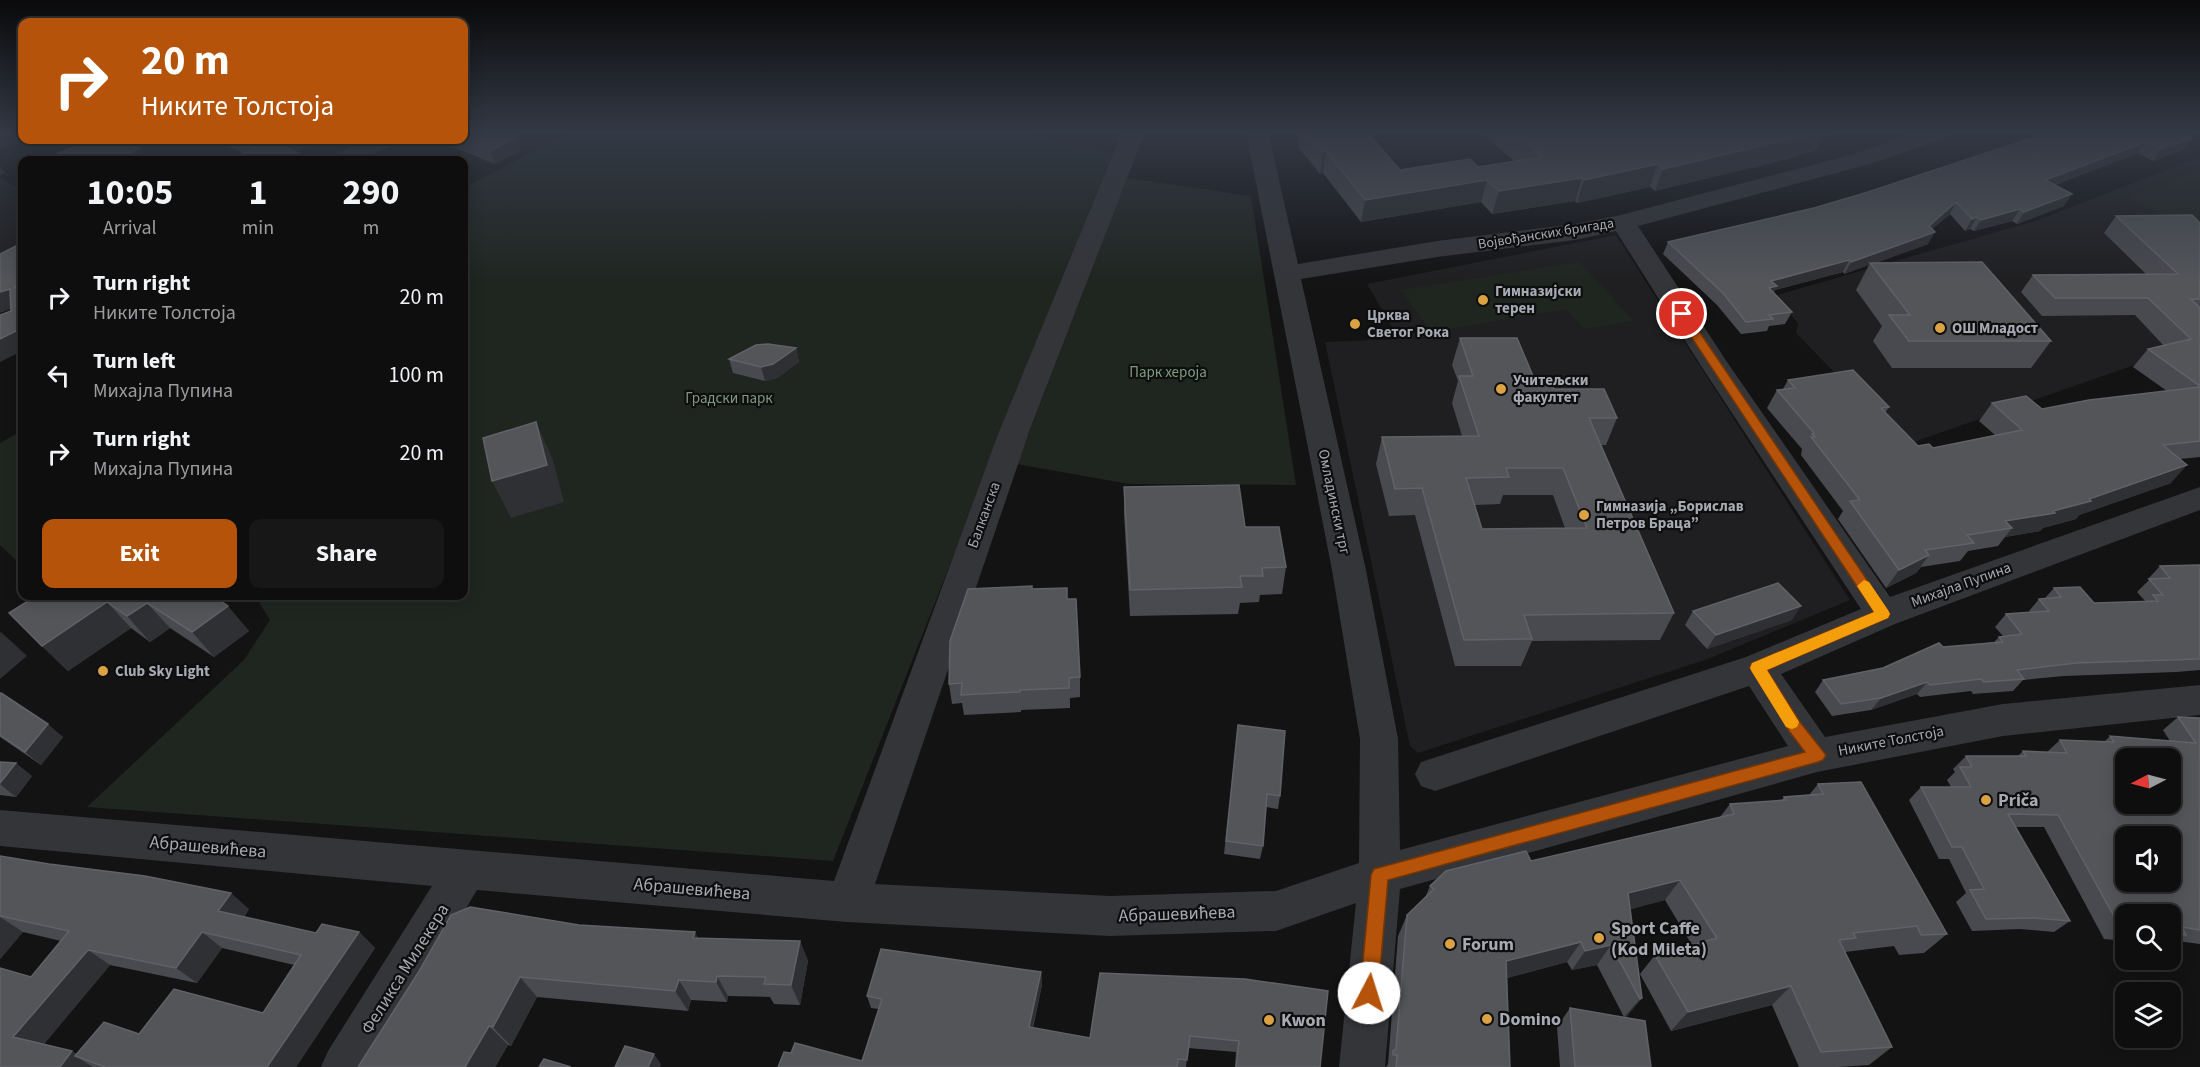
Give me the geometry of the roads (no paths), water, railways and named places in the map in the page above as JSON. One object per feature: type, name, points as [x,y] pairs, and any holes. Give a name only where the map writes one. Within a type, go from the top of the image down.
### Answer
[{"type":"street","name":"Балканска","points":[[847,902],[1014,432],[1114,182]]},
{"type":"street","name":"Омладински трг","points":[[1272,182],[1285,274],[1349,570],[1379,739],[1380,875],[1362,1067]]},
{"type":"street","name":"Војвођанских бригада","points":[[1285,274],[1437,249],[1575,232],[1623,222],[1776,182]]},
{"type":"street","points":[[1623,222],[1717,369],[1883,614]]},
{"type":"street","name":"Михајла Пупина","points":[[1435,774],[1757,668],[1883,614],[2200,498]]},
{"type":"street","points":[[1757,668],[1795,727],[1818,755]]},
{"type":"street","name":"Никите Толстоја","points":[[1380,875],[1818,755],[2003,720],[2200,700]]},
{"type":"street","name":"Абрашевићева","points":[[0,828],[847,902],[1110,916],[1276,911],[1380,875]]},
{"type":"street","name":"Феликса Милекера","points":[[344,1067],[466,870]]},
{"type":"place","name":"Гимназијски терен","points":[[1483,300]]},
{"type":"place","name":"Црква Светог Рока","points":[[1355,324]]},
{"type":"place","name":"ОШ Младост","points":[[1940,328]]},
{"type":"place","name":"Учитељски факултет","points":[[1501,389]]},
{"type":"place","name":"Гимназија „Борислав Петров Браца”","points":[[1584,515]]},
{"type":"place","name":"Club Sky Light","points":[[103,671]]},
{"type":"place","name":"Priča","points":[[1986,800]]},
{"type":"place","name":"Sport Caffe (Kod Mileta)","points":[[1599,938]]},
{"type":"place","name":"Forum","points":[[1450,944]]},
{"type":"place","name":"Domino","points":[[1487,1019]]},
{"type":"place","name":"Kwon","points":[[1269,1020]]},
{"type":"park label","name":"Парк хероја","points":[[1168,372]]},
{"type":"park label","name":"Градски парк","points":[[729,398]]}]
